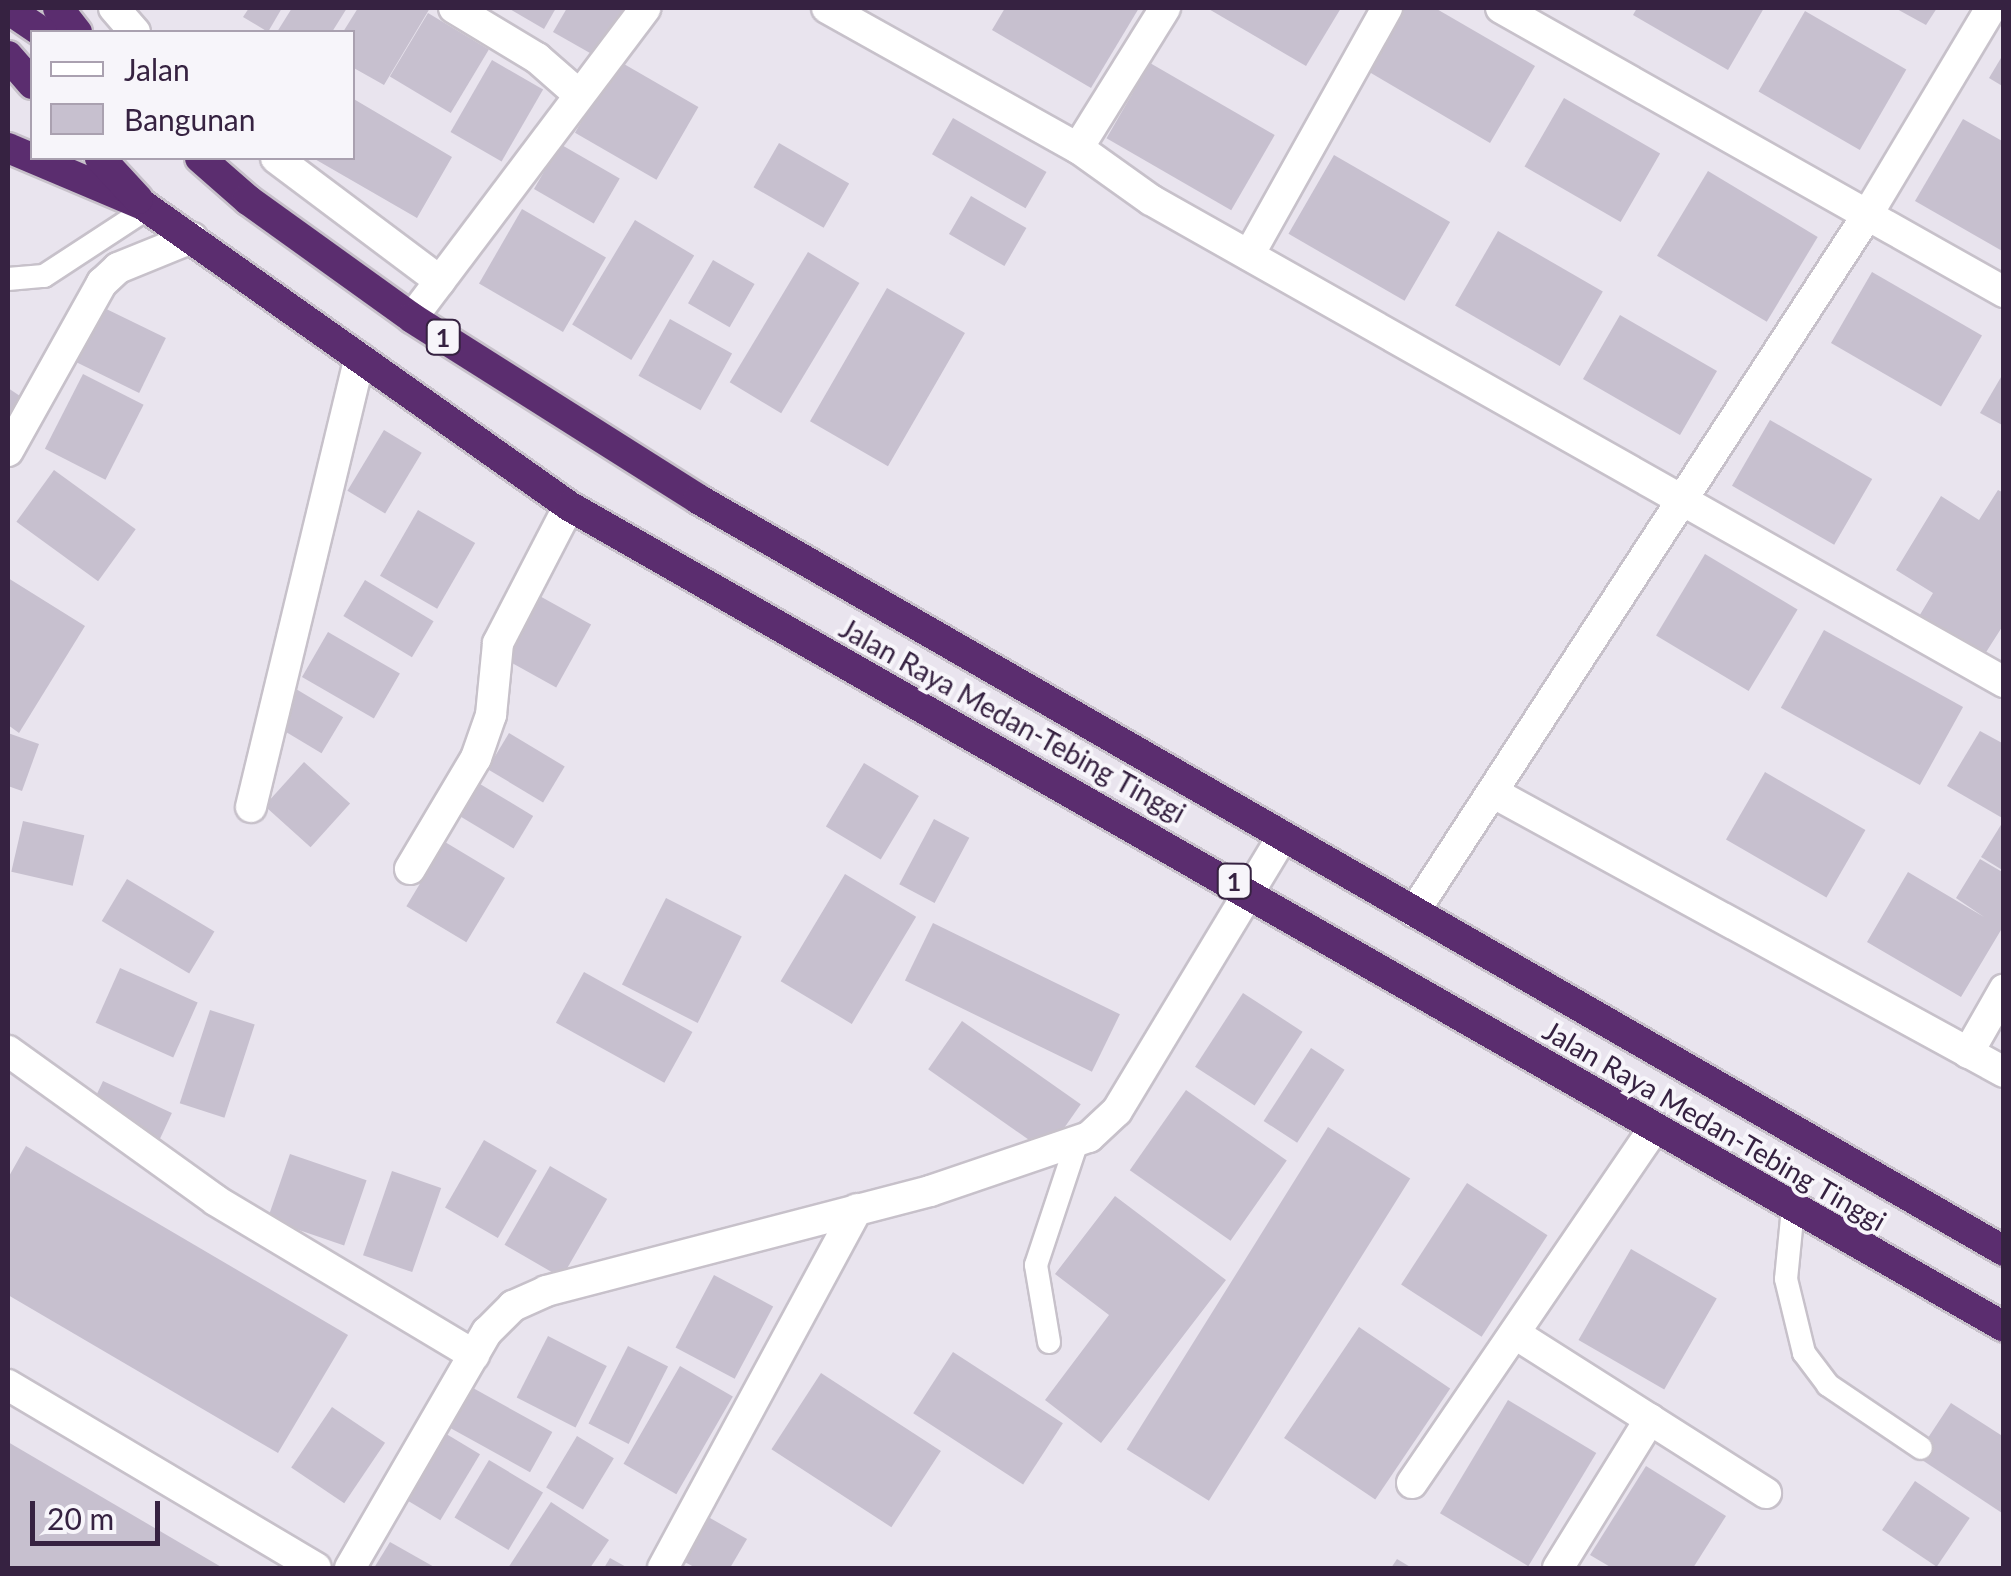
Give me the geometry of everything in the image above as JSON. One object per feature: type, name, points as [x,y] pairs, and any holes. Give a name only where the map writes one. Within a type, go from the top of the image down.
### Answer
[{"type":"highway","points":[[58,8],[75,30]]},
{"type":"highway","points":[[8,9],[39,30]]},
{"type":"highway","points":[[8,56],[30,82]]},
{"type":"highway","name":"Jalan Raya Medan-Tebing Tinggi","points":[[37,160],[146,206],[570,506],[1247,889],[2004,1328]]},
{"type":"highway","points":[[102,160],[146,206]]},
{"type":"highway","name":"Jalan Raya Medan-Tebing Tinggi","points":[[202,160],[248,200],[412,318],[908,624],[2004,1251]]},
{"type":"highway","points":[[1973,1232],[2004,1242]]},
{"type":"street","points":[[114,8],[133,30]]},
{"type":"street","points":[[454,8],[537,58],[578,92]]},
{"type":"street","points":[[412,318],[578,92],[646,8]]},
{"type":"street","points":[[828,8],[1078,148],[1249,255],[2004,682]]},
{"type":"street","points":[[1078,148],[1166,8]]},
{"type":"street","points":[[1249,255],[1387,8]]},
{"type":"street","points":[[1501,8],[2004,292]]},
{"type":"street","points":[[1414,912],[1866,217],[1991,8]]},
{"type":"street","points":[[279,160],[440,281]]},
{"type":"street","points":[[8,451],[102,284],[118,268],[192,238]]},
{"type":"street","points":[[252,806],[360,358]]},
{"type":"street","points":[[410,869],[476,758],[491,715],[498,643],[570,506]]},
{"type":"street","points":[[1494,793],[2004,1072]]},
{"type":"street","points":[[350,1568],[474,1355],[513,1306],[546,1291],[857,1209],[1076,1145],[1117,1110],[1247,889],[1283,836]]},
{"type":"street","points":[[1968,1053],[2004,990]]},
{"type":"street","points":[[8,1051],[215,1200],[474,1355]]},
{"type":"street","points":[[1412,1483],[1517,1335],[1654,1128]]},
{"type":"street","points":[[664,1568],[857,1209]]},
{"type":"street","points":[[1517,1335],[1766,1493]]},
{"type":"street","points":[[8,1384],[316,1568]]},
{"type":"street","points":[[1558,1568],[1650,1419]]},
{"type":"lane","points":[[8,278],[44,276],[146,206]]},
{"type":"lane","points":[[1049,1342],[1036,1264],[1076,1145]]},
{"type":"lane","points":[[1793,1208],[1786,1279],[1804,1353],[1828,1385],[1922,1448]]},
{"type":"building","points":[[249,8],[282,8],[269,30],[243,17]]},
{"type":"building","points":[[292,8],[347,8],[333,30],[278,30]]},
{"type":"building","points":[[358,8],[430,8],[384,85],[355,69],[355,30],[344,30]]},
{"type":"building","points":[[508,8],[556,8],[544,29]]},
{"type":"building","points":[[567,8],[626,8],[597,57],[553,32]]},
{"type":"building","points":[[1005,8],[1139,8],[1091,88],[992,30]]},
{"type":"building","points":[[1207,8],[1341,8],[1306,66]]},
{"type":"building","points":[[1393,8],[1435,8],[1535,66],[1490,143],[1359,66]]},
{"type":"building","points":[[1637,8],[1764,8],[1728,70],[1633,15]]},
{"type":"building","points":[[1895,8],[1937,8],[1926,25]]},
{"type":"building","points":[[1805,11],[1906,70],[1860,150],[1758,92]]},
{"type":"building","points":[[428,13],[489,50],[451,113],[390,76]]},
{"type":"building","points":[[2004,53],[2004,87],[1989,78]]},
{"type":"building","points":[[492,60],[543,89],[502,161],[450,132]]},
{"type":"building","points":[[617,60],[698,107],[656,180],[575,133]]},
{"type":"building","points":[[1150,63],[1275,135],[1231,210],[1106,138]]},
{"type":"building","points":[[1564,98],[1660,154],[1621,222],[1524,166]]},
{"type":"building","points":[[355,100],[452,157],[417,218],[316,160],[355,160]]},
{"type":"building","points":[[953,118],[1047,172],[1026,208],[932,154]]},
{"type":"building","points":[[1963,119],[2004,142],[2004,252],[1915,201]]},
{"type":"building","points":[[779,143],[849,183],[824,228],[754,187]]},
{"type":"building","points":[[560,144],[620,178],[594,224],[534,189]]},
{"type":"building","points":[[1334,155],[1450,222],[1405,301],[1288,234]]},
{"type":"building","points":[[1708,171],[1818,237],[1767,322],[1657,256]]},
{"type":"building","points":[[971,196],[1026,228],[1004,266],[949,234]]},
{"type":"building","points":[[522,209],[606,258],[563,332],[479,283]]},
{"type":"building","points":[[635,220],[694,256],[631,360],[572,325]]},
{"type":"building","points":[[1498,231],[1603,292],[1560,366],[1455,305]]},
{"type":"building","points":[[808,252],[859,283],[781,413],[730,382]]},
{"type":"building","points":[[713,260],[755,284],[730,327],[688,303]]},
{"type":"building","points":[[1872,272],[1982,336],[1941,407],[1831,343]]},
{"type":"building","points":[[887,288],[965,333],[888,466],[810,421]]},
{"type":"building","points":[[94,303],[166,338],[139,393],[67,358]]},
{"type":"building","points":[[1620,315],[1717,371],[1680,435],[1583,379]]},
{"type":"building","points":[[670,319],[732,353],[701,410],[638,376]]},
{"type":"building","points":[[2004,372],[2004,426],[1980,413]]},
{"type":"building","points":[[83,374],[144,405],[105,480],[45,449]]},
{"type":"building","points":[[8,388],[20,396],[8,419]]},
{"type":"building","points":[[1770,420],[1872,479],[1834,545],[1732,486]]},
{"type":"building","points":[[384,430],[422,453],[385,514],[347,491]]},
{"type":"building","points":[[54,470],[136,529],[98,581],[16,522]]},
{"type":"building","points":[[1998,490],[2004,493],[2004,624],[1983,657],[1918,618],[1933,593],[1896,570],[1941,496],[1979,520]]},
{"type":"building","points":[[418,510],[475,543],[437,609],[380,576]]},
{"type":"building","points":[[1705,554],[1798,610],[1749,691],[1656,635]]},
{"type":"building","points":[[8,578],[85,626],[19,733],[8,725]]},
{"type":"building","points":[[365,580],[434,621],[412,657],[343,616]]},
{"type":"building","points":[[536,594],[591,625],[556,688],[501,657]]},
{"type":"building","points":[[1824,630],[1963,707],[1920,785],[1781,708]]},
{"type":"building","points":[[328,632],[400,674],[374,719],[302,677]]},
{"type":"building","points":[[296,689],[343,717],[322,753],[274,725]]},
{"type":"building","points":[[1980,731],[2004,744],[2004,819],[1947,786]]},
{"type":"building","points":[[8,733],[39,744],[22,791],[8,786]]},
{"type":"building","points":[[509,733],[565,766],[543,802],[487,769]]},
{"type":"building","points":[[304,762],[350,803],[311,847],[265,806]]},
{"type":"building","points":[[864,763],[919,796],[881,859],[826,826]]},
{"type":"building","points":[[1765,772],[1865,830],[1826,898],[1726,840]]},
{"type":"building","points":[[480,784],[533,816],[514,849],[460,817]]},
{"type":"building","points":[[934,819],[969,838],[935,903],[899,884]]},
{"type":"building","points":[[2004,820],[2004,871],[1981,857]]},
{"type":"building","points":[[23,821],[84,835],[73,886],[11,872]]},
{"type":"building","points":[[445,842],[505,878],[466,942],[406,906]]},
{"type":"building","points":[[1980,859],[2004,873],[2004,925],[1961,997],[1867,942],[1908,872],[1984,917],[1956,898]]},
{"type":"building","points":[[845,874],[916,917],[852,1024],[781,981]]},
{"type":"building","points":[[127,879],[214,932],[189,974],[102,921]]},
{"type":"building","points":[[666,898],[742,937],[698,1023],[622,984]]},
{"type":"building","points":[[933,923],[1120,1014],[1092,1072],[905,981]]},
{"type":"building","points":[[120,968],[198,1003],[173,1057],[96,1023]]},
{"type":"building","points":[[584,972],[692,1032],[664,1083],[556,1023]]},
{"type":"building","points":[[1243,993],[1303,1032],[1255,1105],[1195,1067]]},
{"type":"building","points":[[210,1010],[255,1025],[224,1118],[180,1103]]},
{"type":"building","points":[[962,1021],[1081,1104],[1047,1152],[928,1069]]},
{"type":"building","points":[[1311,1048],[1345,1070],[1297,1143],[1264,1121]]},
{"type":"building","points":[[103,1081],[172,1113],[160,1139],[91,1107]]},
{"type":"building","points":[[1186,1090],[1287,1161],[1231,1241],[1130,1170]]},
{"type":"building","points":[[1328,1127],[1410,1178],[1209,1501],[1127,1449]]},
{"type":"building","points":[[484,1140],[537,1170],[498,1238],[445,1208]]},
{"type":"building","points":[[26,1146],[348,1335],[278,1453],[8,1295],[8,1178]]},
{"type":"building","points":[[290,1154],[367,1180],[344,1246],[268,1219]]},
{"type":"building","points":[[550,1166],[607,1199],[562,1278],[504,1245]]},
{"type":"building","points":[[392,1171],[441,1188],[412,1272],[363,1255]]},
{"type":"building","points":[[1467,1183],[1548,1235],[1482,1337],[1401,1284]]},
{"type":"building","points":[[1115,1196],[1226,1280],[1101,1443],[1045,1400],[1109,1315],[1055,1274]]},
{"type":"building","points":[[1631,1249],[1717,1298],[1664,1389],[1578,1340]]},
{"type":"building","points":[[714,1275],[773,1306],[735,1379],[676,1347]]},
{"type":"building","points":[[1359,1327],[1450,1389],[1375,1500],[1284,1438]]},
{"type":"building","points":[[548,1336],[607,1366],[575,1427],[517,1397]]},
{"type":"building","points":[[628,1346],[668,1366],[629,1444],[589,1424]]},
{"type":"building","points":[[953,1352],[1063,1423],[1023,1485],[913,1413]]},
{"type":"building","points":[[680,1366],[733,1396],[676,1494],[624,1464]]},
{"type":"building","points":[[821,1373],[941,1451],[891,1527],[771,1449]]},
{"type":"building","points":[[464,1383],[552,1432],[530,1472],[442,1423]]},
{"type":"building","points":[[1508,1400],[1596,1453],[1528,1566],[1440,1513]]},
{"type":"building","points":[[1951,1403],[2004,1437],[2002,1513],[1916,1456]]},
{"type":"building","points":[[332,1407],[385,1443],[344,1503],[291,1468]]},
{"type":"building","points":[[438,1429],[480,1454],[440,1520],[398,1495]]},
{"type":"building","points":[[577,1436],[614,1458],[583,1510],[546,1487]]},
{"type":"building","points":[[8,1442],[223,1568],[8,1568]]},
{"type":"building","points":[[489,1460],[543,1492],[508,1550],[454,1517]]},
{"type":"building","points":[[1646,1466],[1726,1516],[1693,1568],[1612,1568],[1590,1555]]},
{"type":"building","points":[[1915,1481],[1970,1518],[1937,1567],[1882,1530]]},
{"type":"building","points":[[551,1502],[609,1540],[590,1568],[508,1568]]},
{"type":"building","points":[[703,1514],[747,1539],[730,1568],[696,1568],[677,1558]]},
{"type":"building","points":[[390,1542],[436,1568],[374,1568]]},
{"type":"building","points":[[610,1558],[628,1568],[604,1568]]},
{"type":"building","points":[[1397,1559],[1412,1568],[1391,1568]]}]
